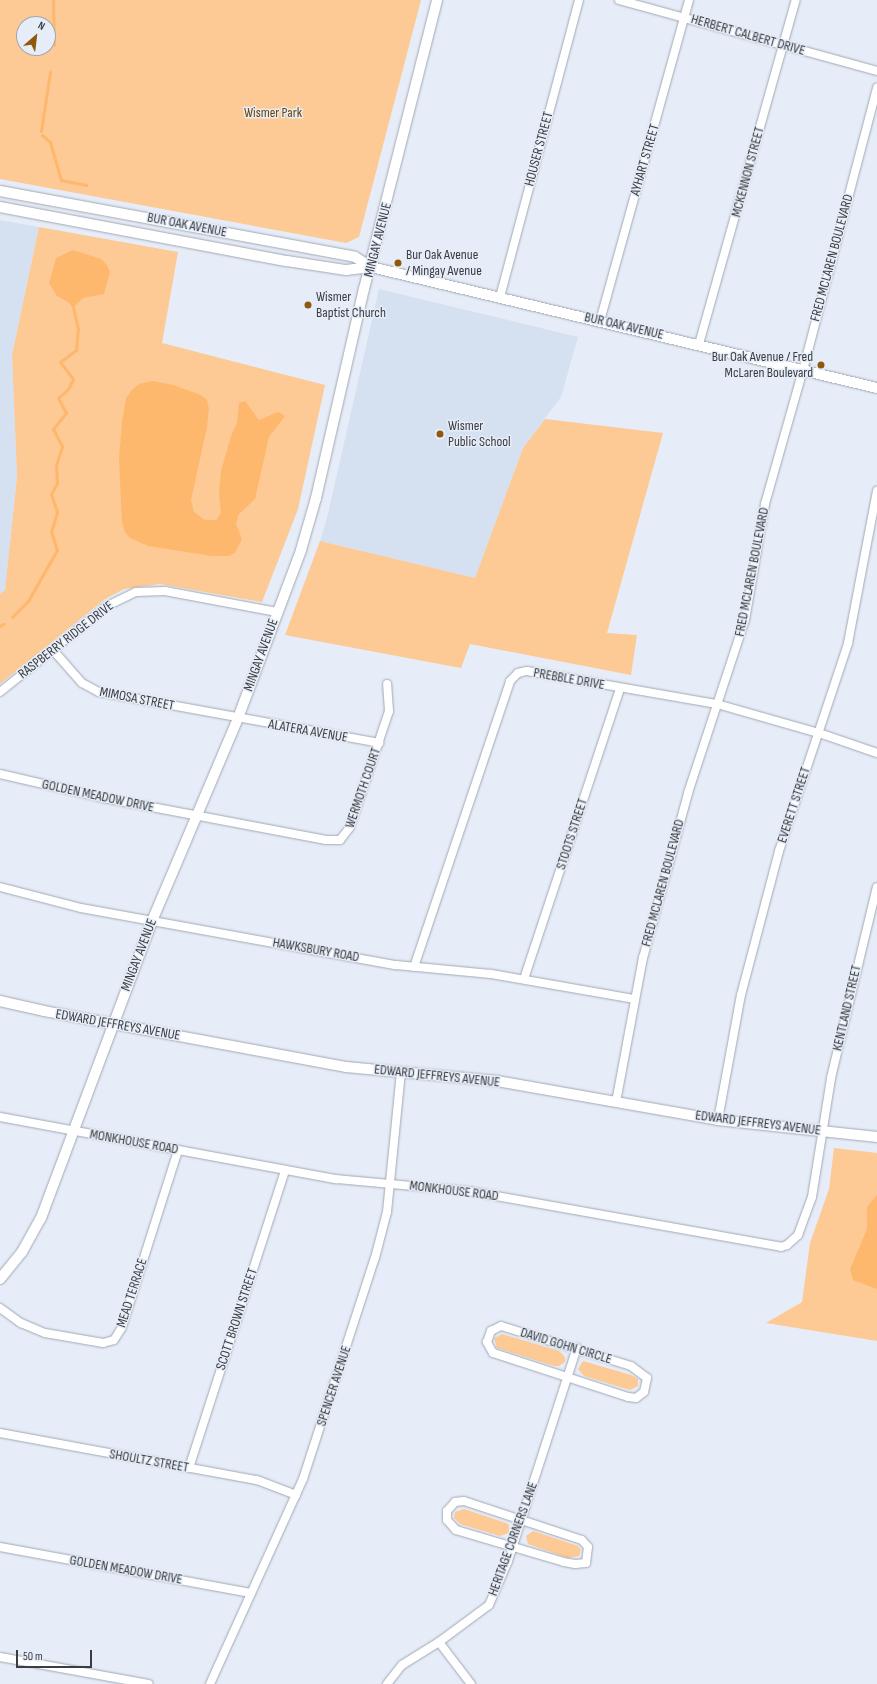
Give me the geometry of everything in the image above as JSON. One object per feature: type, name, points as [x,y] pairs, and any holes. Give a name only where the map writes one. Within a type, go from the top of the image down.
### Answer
[{"type":"street","name":"MINGAY AVENUE","points":[[0,1279],[22,1252],[36,1228],[152,921],[238,718],[314,506],[437,0]]},
{"type":"street","name":"HOUSER STREET","points":[[500,297],[579,0]]},
{"type":"street","name":"HERBERT CALBERT DRIVE","points":[[619,0],[877,71]]},
{"type":"street","name":"AYHART STREET","points":[[600,321],[689,0]]},
{"type":"street","name":"MCKENNON STREET","points":[[700,344],[796,0]]},
{"type":"street","name":"FRED MCLAREN BOULEVARD","points":[[616,1102],[634,999],[688,793],[745,620],[765,504],[873,117],[877,88]]},
{"type":"street","name":"BUR OAK AVENUE","points":[[0,191],[355,257],[371,267],[700,344],[877,388]]},
{"type":"street","name":"BUR OAK AVENUE","points":[[0,207],[302,263],[346,270],[371,267]]},
{"type":"street","name":"EVERETT STREET","points":[[718,1120],[748,966],[779,851],[848,644],[877,492]]},
{"type":"street","name":"RASPBERRY RIDGE DRIVE","points":[[0,692],[107,606],[136,592],[164,591],[277,612]]},
{"type":"street","name":"MIMOSA STREET","points":[[53,650],[90,689],[238,718]]},
{"type":"street","name":"PREBBLE DRIVE","points":[[414,967],[510,681],[518,673],[528,671],[717,704],[819,733],[877,753]]},
{"type":"street","name":"WERMOTH COURT","points":[[197,815],[326,840],[340,840],[350,827],[389,711],[387,684]]},
{"type":"street","name":"STOOTS STREET","points":[[524,979],[620,688]]},
{"type":"street","name":"ALATERA AVENUE","points":[[238,718],[379,743]]},
{"type":"street","name":"GOLDEN MEADOW DRIVE","points":[[0,774],[74,792],[197,815]]},
{"type":"street","name":"HAWKSBURY ROAD","points":[[0,887],[81,908],[152,921],[414,967],[524,979],[634,999]]},
{"type":"street","name":"KENTLAND STREET","points":[[822,1131],[833,1070],[877,887]]},
{"type":"street","name":"EDWARD JEFFREYS AVENUE","points":[[0,1001],[112,1024],[346,1067],[497,1081],[718,1120],[877,1137]]},
{"type":"street","name":"SPENCER AVENUE","points":[[210,1684],[296,1495],[326,1412],[377,1251],[385,1224],[391,1184],[401,1072]]},
{"type":"street","name":"MONKHOUSE ROAD","points":[[0,1117],[336,1179],[468,1191],[781,1247],[796,1240],[809,1207],[814,1188],[822,1131]]},
{"type":"street","name":"MEAD TERRACE","points":[[0,1308],[21,1323],[45,1333],[103,1343],[114,1340],[122,1327],[178,1150]]},
{"type":"street","name":"SCOTT BROWN STREET","points":[[189,1468],[285,1170]]},
{"type":"street","name":"DAVID GOHN CIRCLE","points":[[501,1326],[577,1348],[631,1366],[647,1378],[644,1392],[636,1398],[628,1397],[568,1377],[493,1353],[487,1342],[491,1331],[501,1326]]},
{"type":"street","name":"HERITAGE CORNERS LANE","points":[[386,1684],[402,1665],[439,1642],[490,1605],[498,1589],[513,1547],[577,1348]]},
{"type":"street","name":"SHOULTZ STREET","points":[[0,1434],[257,1480],[296,1495]]},
{"type":"street","points":[[464,1501],[522,1518],[582,1540],[588,1546],[589,1554],[586,1563],[575,1564],[513,1547],[456,1530],[447,1520],[447,1511],[455,1502],[464,1501]]},
{"type":"street","name":"GOLDEN MEADOW DRIVE","points":[[0,1547],[251,1593]]},
{"type":"street","points":[[439,1642],[471,1684]]},
{"type":"street","points":[[0,1657],[149,1684]]},
{"type":"shaded area","points":[[0,220],[39,227],[12,355],[17,477],[5,591],[0,594]]},
{"type":"shaded area","points":[[73,250],[101,259],[107,265],[110,272],[104,294],[83,298],[73,308],[68,302],[57,296],[49,283],[56,258]]},
{"type":"shaded area","name":"Wismer Public School","points":[[379,289],[578,337],[561,397],[523,448],[475,578],[320,541],[327,518]]},
{"type":"shaded area","points":[[153,381],[173,385],[201,395],[207,400],[209,409],[207,427],[191,500],[194,512],[205,520],[216,520],[221,513],[219,494],[221,471],[231,436],[237,423],[239,403],[245,401],[259,420],[278,412],[285,416],[269,437],[255,499],[238,515],[236,524],[242,539],[235,553],[228,556],[212,556],[148,546],[130,538],[125,532],[122,523],[119,459],[122,422],[126,398],[139,384]]},
{"type":"shaded area","points":[[877,1195],[877,1289],[853,1280],[850,1269],[867,1229],[867,1207]]},
{"type":"green space","name":"Wismer Park","points":[[0,0],[421,0],[359,237],[346,243],[0,179]]},
{"type":"green space","points":[[39,227],[178,252],[162,343],[325,385],[298,509],[262,602],[160,584],[124,589],[105,599],[0,684],[0,594],[5,590],[17,477],[12,355]]},
{"type":"green space","points":[[545,419],[663,433],[607,633],[637,635],[631,675],[470,644],[461,668],[285,635],[320,541],[475,578],[523,448]]},
{"type":"green space","points":[[834,1148],[877,1153],[877,1341],[766,1323],[802,1302],[810,1243],[829,1189]]},
{"type":"green space","points":[[502,1334],[559,1351],[565,1357],[565,1362],[559,1366],[554,1366],[497,1348],[494,1338]]},
{"type":"green space","points":[[583,1361],[631,1375],[638,1379],[638,1386],[630,1390],[584,1376],[578,1369]]},
{"type":"green space","points":[[464,1509],[506,1523],[509,1525],[509,1533],[500,1536],[460,1524],[454,1518],[455,1512]]},
{"type":"green space","points":[[533,1531],[578,1546],[581,1550],[579,1556],[568,1558],[528,1544],[526,1536]]},
{"type":"waterway","points":[[53,0],[53,16]]},
{"type":"waterway","points":[[41,131],[50,72]]},
{"type":"waterway","points":[[42,135],[50,142],[61,180],[87,185]]},
{"type":"waterway","points":[[12,617],[28,601],[57,550],[51,532],[57,512],[51,494],[57,483],[56,465],[62,446],[53,429],[66,413],[58,398],[68,389],[73,379],[60,362],[76,350],[78,329],[73,308]]},
{"type":"place","name":"Bur Oak Avenue / Mingay Avenue","points":[[398,263]]},
{"type":"place","name":"Wismer Baptist Church","points":[[308,305]]},
{"type":"place","name":"Bur Oak Avenue / Fred McLaren Boulevard","points":[[821,365]]},
{"type":"place","name":"Wismer Public School","points":[[440,434]]}]
